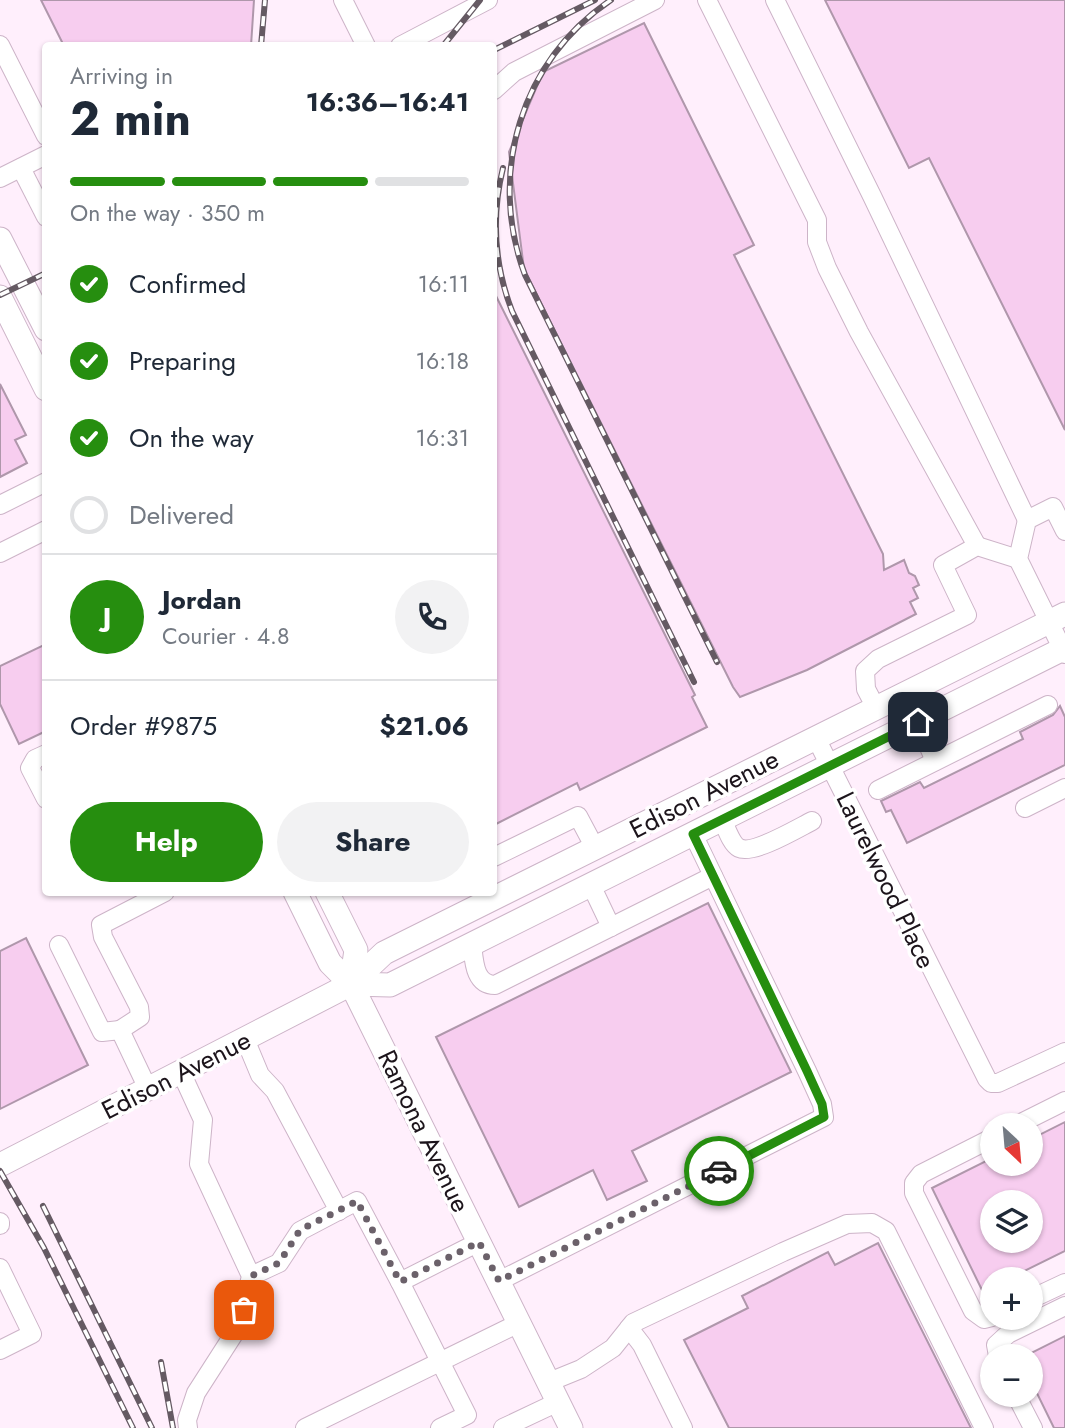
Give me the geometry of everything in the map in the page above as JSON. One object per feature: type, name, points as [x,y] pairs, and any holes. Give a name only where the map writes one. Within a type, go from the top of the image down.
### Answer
[{"type":"main road","points":[[0,239],[42,322]]},
{"type":"main road","points":[[0,297],[42,377]]},
{"type":"main road","name":"Edison Avenue","points":[[0,1165],[351,984],[384,953],[1057,618]]},
{"type":"main road","name":"Edison Avenue","points":[[351,984],[390,985],[1064,651]]},
{"type":"main road","points":[[591,885],[595,870],[601,864],[662,833],[672,810]]},
{"type":"main road","name":"Ramona Avenue","points":[[297,896],[330,963],[351,984],[571,1428]]},
{"type":"main road","points":[[329,896],[356,950],[351,984]]},
{"type":"street","points":[[342,0],[364,42]]},
{"type":"street","points":[[408,42],[488,0]]},
{"type":"street","points":[[497,87],[514,72],[655,0]]},
{"type":"street","points":[[707,0],[817,220],[817,242],[859,332],[977,546],[1018,559],[1057,618],[1064,651]]},
{"type":"street","points":[[775,0],[1027,520],[1018,559]]},
{"type":"street","points":[[0,45],[42,128]]},
{"type":"street","points":[[0,178],[42,157]]},
{"type":"street","points":[[21,168],[42,209]]},
{"type":"street","points":[[0,505],[42,484]]},
{"type":"street","points":[[1027,520],[1053,507],[1065,531]]},
{"type":"street","points":[[0,553],[42,532]]},
{"type":"street","points":[[876,708],[866,689],[865,671],[878,659],[967,615],[943,565],[977,546]]},
{"type":"street","points":[[878,790],[1048,705]]},
{"type":"street","points":[[918,722],[935,761]]},
{"type":"street","name":"Laurelwood Place","points":[[816,738],[938,986],[987,1079],[991,1083],[1012,1078],[1065,1052]]},
{"type":"street","points":[[42,756],[36,759],[30,768],[42,791]]},
{"type":"street","points":[[1025,808],[1065,788]]},
{"type":"street","points":[[497,856],[578,816],[595,848]]},
{"type":"street","points":[[722,819],[735,844],[746,849],[767,843],[812,821]]},
{"type":"street","points":[[499,1281],[824,1117],[822,1104],[807,1071],[693,834]]},
{"type":"street","points":[[472,944],[479,977],[489,985],[495,985],[713,876]]},
{"type":"street","points":[[591,885],[611,927]]},
{"type":"street","points":[[59,945],[103,1032],[120,1030],[140,1017],[139,1007],[103,937],[101,925],[156,896]]},
{"type":"street","points":[[120,1030],[148,1089]]},
{"type":"street","points":[[245,1039],[260,1075],[275,1091],[339,1211]]},
{"type":"street","points":[[181,1072],[202,1120],[199,1164],[251,1276],[239,1326],[196,1393],[187,1420],[188,1428]]},
{"type":"street","points":[[1041,1113],[1065,1101]]},
{"type":"street","points":[[980,1144],[921,1174],[914,1183],[914,1193],[973,1311],[980,1316]]},
{"type":"street","points":[[251,1276],[279,1263],[300,1230],[357,1201],[467,1415],[440,1428]]},
{"type":"street","points":[[503,1428],[607,1352],[633,1323],[847,1224],[873,1223],[886,1231],[984,1428]]},
{"type":"street","points":[[400,1282],[479,1242]]},
{"type":"street","points":[[0,1268],[32,1334],[0,1350]]},
{"type":"street","points":[[1043,1293],[1065,1283]]},
{"type":"street","points":[[997,1344],[1008,1334],[1065,1306]]},
{"type":"street","points":[[305,1428],[519,1323]]},
{"type":"street","points":[[629,1328],[642,1345],[683,1428]]},
{"type":"street","points":[[1022,1407],[1033,1428]]},
{"type":"building","points":[[41,0],[254,0],[251,42],[62,42]]},
{"type":"building","points":[[825,0],[1065,0],[1065,430],[929,158],[909,168]]},
{"type":"building","points":[[644,23],[754,245],[734,255],[883,554],[884,570],[904,560],[909,573],[915,576],[919,585],[913,588],[918,598],[910,602],[916,614],[807,670],[740,697],[524,269],[509,152],[543,72]]},
{"type":"building","points":[[497,298],[695,695],[692,697],[707,727],[580,790],[577,783],[497,823]]},
{"type":"building","points":[[0,384],[26,435],[15,440],[27,463],[0,477]]},
{"type":"building","points":[[42,646],[42,733],[19,744],[0,704],[0,666]]},
{"type":"building","points":[[1060,706],[1065,717],[1065,765],[907,843],[891,810],[886,812],[881,801],[920,782],[924,788],[1023,739],[1020,732],[1053,715]]},
{"type":"building","points":[[708,903],[791,1072],[632,1151],[647,1181],[607,1200],[593,1170],[519,1207],[436,1037]]},
{"type":"building","points":[[26,938],[88,1065],[0,1109],[0,951]]},
{"type":"building","points":[[1065,1122],[1065,1251],[1032,1267],[980,1267],[980,1286],[932,1188],[980,1164],[980,1176],[1043,1176],[1043,1133]]},
{"type":"building","points":[[878,1243],[971,1428],[729,1428],[684,1340],[748,1308],[742,1296],[828,1252],[835,1265]]},
{"type":"building","points":[[1065,1336],[1065,1428],[1054,1428],[1043,1406],[1043,1347]]},
{"type":"railway","points":[[261,42],[265,0]]},
{"type":"railway","points":[[446,42],[480,0]]},
{"type":"railway","points":[[497,49],[595,0]]},
{"type":"railway","points":[[611,0],[580,25],[554,54],[534,87],[520,122],[512,159],[510,198],[514,237],[525,275],[717,662]]},
{"type":"railway","points":[[497,204],[503,168]]},
{"type":"railway","points":[[497,249],[501,276],[512,311],[694,682]]},
{"type":"railway","points":[[0,295],[42,275]]},
{"type":"railway","points":[[0,1171],[44,1248],[133,1428]]},
{"type":"railway","points":[[43,1206],[152,1428]]},
{"type":"railway","points":[[161,1362],[173,1428]]},
{"type":"way so far","points":[[244,1310],[251,1276],[279,1263],[300,1230],[357,1201],[400,1282],[479,1242],[499,1281],[719,1171]]},
{"type":"route","points":[[719,1171],[824,1117],[822,1104],[807,1071],[693,834],[918,722]]}]
